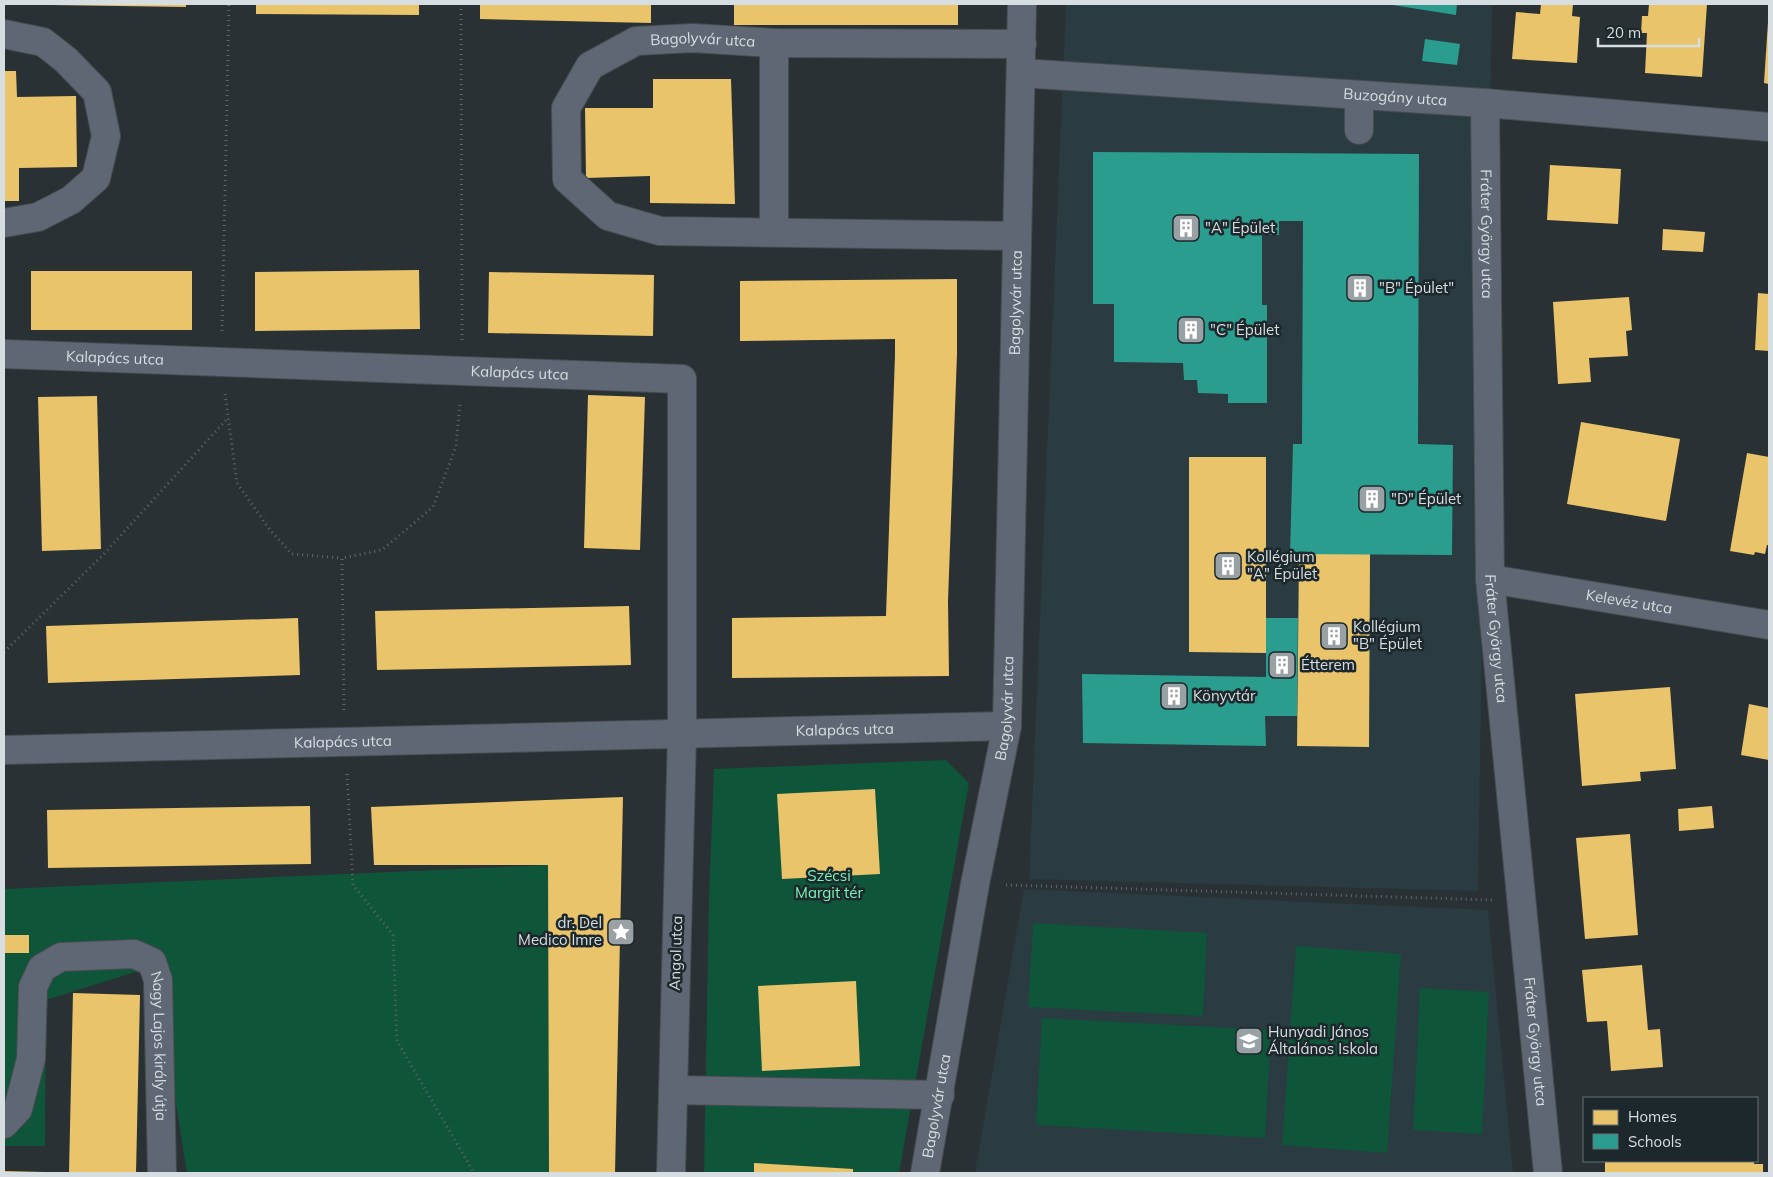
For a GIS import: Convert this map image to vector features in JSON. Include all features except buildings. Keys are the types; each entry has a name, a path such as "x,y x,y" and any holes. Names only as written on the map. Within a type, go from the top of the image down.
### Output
{"street":[{"name":"Bagolyvár utca","path":"925,1173 975,884 1007,726 1022,4"},
{"path":"4,34 43,42 66,60 97,92 106,136 96,178 71,200 38,217 4,223"},
{"name":"Bagolyvár utca","path":"1018,236 774,231 660,232 608,216 567,179 566,108 590,66 636,41 693,38 774,43 1022,44"},
{"name":"Bagolyvár utca","path":"774,43 774,231"},
{"name":"Buzogány utca","path":"1021,73 1485,103 1769,127"},
{"path":"1359,95 1359,130"},
{"name":"Fráter György utca","path":"1485,103 1490,578 1548,1173"},
{"name":"Kalapács utca","path":"4,354 682,379 682,733"},
{"name":"Kelevéz utca","path":"1490,578 1769,625"},
{"name":"Kalapács utca","path":"4,750 1007,726"},
{"name":"Angol utca","path":"671,1173 682,733"},
{"name":"Nagy Lajos király útja","path":"4,1124 18,1109 29,1068 33,986 42,968 60,957 134,954 152,962 158,980 162,1173"},
{"path":"673,1090 940,1095"}],"path":[{"path":"228,4 222,362 227,419 237,483 270,530 292,554 342,558"},
{"path":"4,652 102,556 227,419"},
{"path":"345,742 353,885 393,935 397,1041 474,1173"},
{"path":"975,884 1520,901"}],"shaded area":[{"path":"1066,4 1492,4 1478,891 1029,879"},
{"name":"Hunyadi János Általános Iskola","path":"1024,889 1488,910 1513,1173 975,1173"}],"green space":[{"name":"Szécsi Margit tér","path":"946,760 969,783 899,1173 704,1173 709,899 714,769"},
{"path":"548,865 549,1173 187,1173 154,966 46,1000 45,1146 4,1146 4,889"},
{"path":"1033,923 1207,933 1203,1016 1028,1007"},
{"path":"1296,946 1401,954 1387,1153 1282,1145"},
{"path":"1420,988 1489,992 1482,1134 1413,1130"},
{"path":"1042,1018 1271,1030 1265,1138 1036,1125"}],"place":[{"name":"\"A\" Épület","path":"1186,228"},
{"name":"\"B\" Épület\"","path":"1360,288"},
{"name":"\"C\" Épület","path":"1191,330"},
{"name":"\"D\" Épület","path":"1372,499"},
{"name":"Kollégium \"A\" Épület","path":"1228,566"},
{"name":"Kollégium \"B\" Épület","path":"1334,636"},
{"name":"Étterem","path":"1282,665"},
{"name":"Könyvtár","path":"1174,696"},
{"name":"dr. Del Medico Imre","path":"621,932"},
{"name":"Hunyadi János Általános Iskola","path":"1249,1041"}]}
